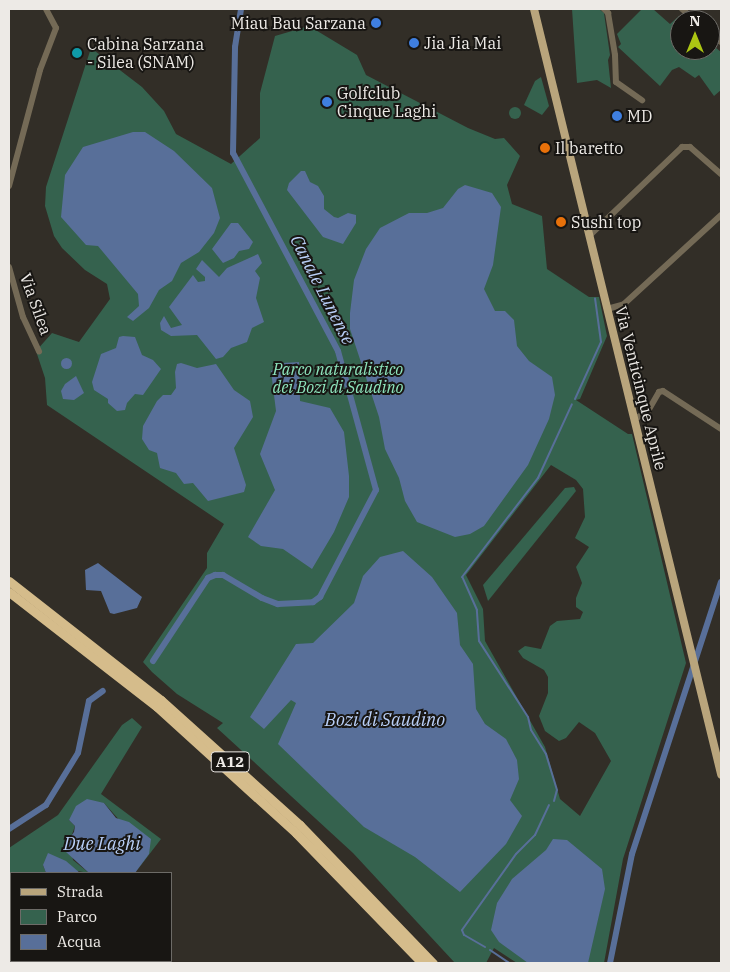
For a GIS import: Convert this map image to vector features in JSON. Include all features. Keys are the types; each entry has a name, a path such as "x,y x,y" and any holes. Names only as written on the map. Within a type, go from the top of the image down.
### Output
{"highway":[{"name":"A12","path":"9,581 169,706 300,825 433,963"},
{"name":"A12","path":"9,592 164,714 296,833 422,963"}],"main road":[{"name":"Via Venticinque Aprile","path":"534,9 721,774"}],"street":[{"path":"9,186 40,70 56,28 46,9"},
{"path":"604,9 608,13 615,55 616,82 642,100"},
{"path":"589,236 682,147 690,147 721,174"},
{"path":"607,309 624,304 721,215"},
{"name":"Via Silea","path":"9,267 23,317 39,351"},
{"path":"635,419 648,411 659,392 663,391 721,429"}],"green space":[{"path":"572,9 599,9 604,13 610,55 608,60 611,88 597,80 577,83"},
{"path":"642,9 653,9 670,24 670,60 720,60 721,52 721,90 714,96 699,75 695,78 679,67 672,70 660,86 618,47 621,44 617,34"},
{"name":"Parco naturalistico dei Bozi di Saudino","path":"309,26 357,55 366,75 468,128 495,139 504,138 520,156 507,185 512,204 542,216 547,269 589,297 599,297 607,336 580,399 576,400 628,434 632,434 686,663 623,859 604,963 517,963 494,948 486,963 455,963 353,853 217,728 223,723 177,694 152,672 143,662 207,568 207,553 224,524 47,405 45,378 36,351 52,333 79,342 110,299 107,284 85,270 62,248 54,236 45,206 46,187 91,48 142,87 164,111 176,134 231,164 260,138 260,93 275,36","holes":["551,465 576,480 583,489 585,517 575,538 589,547 576,567 582,583 576,598 576,607 583,612 580,619 557,621 550,626 541,649 525,646 518,651 523,658 544,670 548,677 548,693 539,716 545,731 559,741 566,738 579,722 595,733 611,761 580,816 560,799 545,747 485,641 483,609 466,575"]},
{"path":"541,77 549,106 542,115 524,105 535,81"},
{"path":"515,107 521,113 515,119 509,113"},
{"path":"574,487 576,491 488,601 483,585 565,488"},
{"path":"132,718 142,727 101,794 161,839 136,872 149,853 104,803 69,820 75,826 70,840 73,860 88,872 43,865 46,872 10,872 9,919 9,848 58,815 122,725"}],"water":[{"path":"133,132 145,132 174,151 212,188 220,218 214,233 199,252 181,263 172,281 159,290 149,308 133,321 127,317 139,306 138,294 98,246 86,245 61,217 65,175 83,147"},
{"path":"301,171 305,171 310,182 318,186 324,196 324,209 334,217 338,218 348,213 356,215 356,223 343,244 323,237 287,190 289,183"},
{"path":"465,185 492,193 501,207 493,265 484,289 495,311 505,311 514,320 517,346 529,361 552,377 555,395 549,419 528,465 484,526 470,534 455,537 417,522 405,501 399,478 385,449 379,417 350,329 350,313 354,280 366,249 380,228 409,213 427,213 443,208 458,189"},
{"path":"231,223 238,223 253,242 249,249 239,251 234,258 223,263 212,249"},
{"path":"258,254 262,263 255,271 260,278 256,298 264,322 252,328 247,342 231,348 223,357 216,359 197,335 171,336 161,330 160,323 164,316 171,328 182,325 169,307 193,275 198,282 205,281 205,277 196,269 202,260 219,277 227,268"},
{"path":"119,337 135,337 142,355 153,360 161,369 143,395 135,394 127,403 125,410 117,411 108,403 108,399 94,390 92,382 101,354 116,348"},
{"path":"66,357 72,363 66,369 60,363"},
{"path":"299,362 300,401 330,408 344,432 349,476 349,497 334,532 312,569 283,549 261,546 248,537 275,490 260,454 276,411 271,371 283,363"},
{"path":"181,363 197,368 216,364 234,390 250,401 253,417 234,448 246,485 244,492 208,501 193,483 184,484 176,473 160,468 157,453 149,450 142,439 143,426 157,401 163,395 171,395 176,388 175,372 177,364"},
{"path":"76,376 84,393 74,400 63,399 61,391 65,384"},
{"name":"Bozi di Saudino","path":"403,551 432,577 457,613 460,645 473,664 476,709 485,724 506,739 517,760 519,779 510,800 522,816 506,844 460,892 415,857 364,827 278,744 296,703 291,700 264,729 250,717 296,644 313,643 354,603 363,576 380,557"},
{"path":"98,563 142,597 137,608 114,614 110,613 101,591 86,590 85,570"},
{"name":"Due Laghi","path":"87,799 104,803 116,818 129,822 151,839 149,854 136,872 88,872 66,852 64,846 74,832 75,826 69,820 76,806"},
{"path":"553,839 567,840 602,869 605,889 588,963 528,963 499,942 491,930 497,903 512,879 546,850"},
{"path":"48,853 66,861 79,872 46,872 43,865"}],"waterway":[{"name":"Canale Lunense","path":"153,661 208,578 215,575 223,575 262,598 278,604 313,602 320,597 376,490 338,351 233,153 235,47 241,9"},
{"path":"575,399 601,342 595,298"},
{"path":"554,801 557,790 546,754 531,730 528,717 479,641 477,610 462,577 538,478 572,404"},
{"path":"610,963 632,854 721,582"},
{"name":"Canale Lunense","path":"9,829 46,805 78,753 89,701 103,691"},
{"path":"485,947 464,935 462,930 516,854 535,835 549,805"},
{"path":"490,950 509,963"}],"place":[{"name":"Miau Bau Sarzana","path":"376,23"},
{"name":"Jia Jia Mai","path":"414,43"},
{"name":"Cabina Sarzana - Silea (SNAM)","path":"77,53"},
{"name":"Golfclub Cinque Laghi","path":"327,102"},
{"name":"MD","path":"617,116"},
{"name":"Il baretto","path":"545,148"},
{"name":"Sushi top","path":"561,222"}]}
